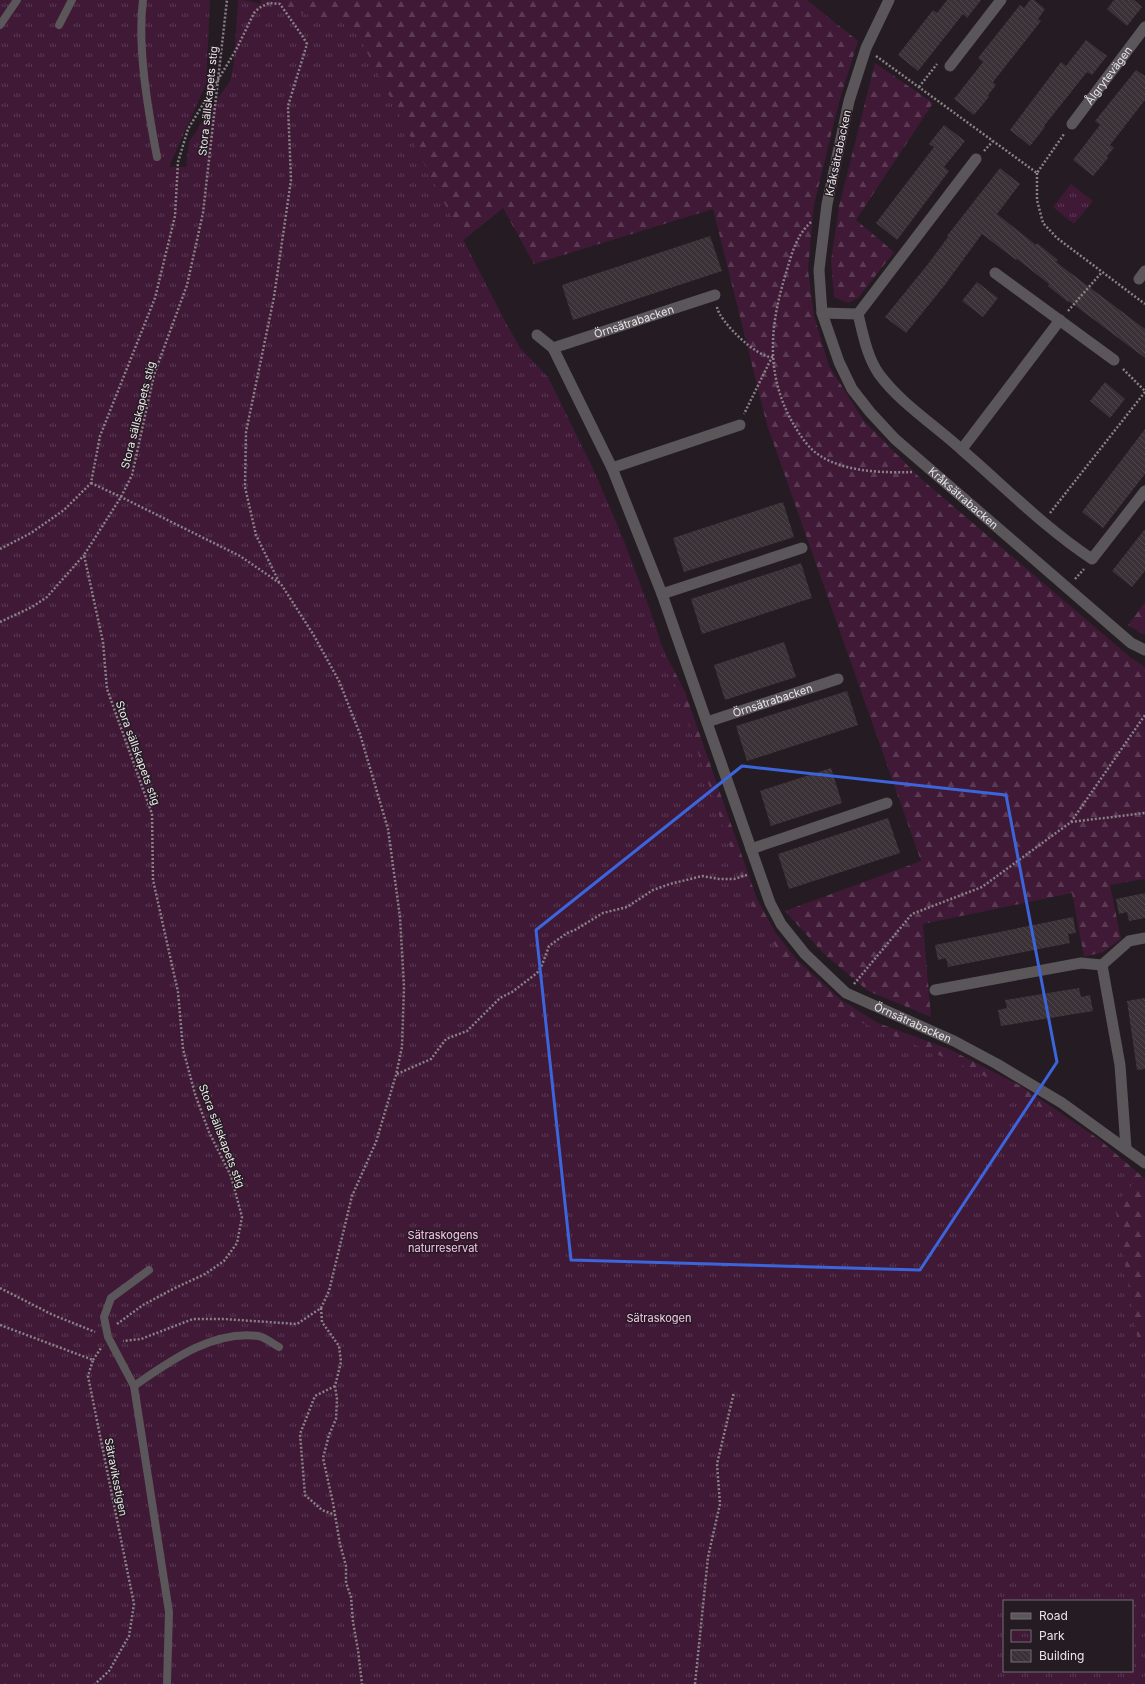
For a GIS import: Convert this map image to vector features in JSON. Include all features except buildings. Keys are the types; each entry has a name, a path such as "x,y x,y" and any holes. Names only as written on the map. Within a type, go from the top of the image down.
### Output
{"street":[{"name":"Kråksätrabacken","path":"889,0 866,48 849,101 827,204 819,270 822,313 839,362 852,389 870,412 922,464 1131,643 1145,650"},
{"path":"950,66 1001,0"},
{"name":"Ålgrytevägen","path":"1072,124 1145,27"},
{"path":"858,314 976,159"},
{"path":"995,272 1114,360"},
{"name":"Örnsätrabacken","path":"553,348 715,294"},
{"path":"822,313 858,314"},
{"path":"858,314 870,356 879,374 901,397 962,449 1067,543 1092,559 1145,491"},
{"path":"962,449 1060,320"},
{"name":"Örnsätrabacken","path":"537,335 553,348 612,468 662,594 758,871 770,903 781,924 805,954 846,993 954,1041 997,1064 1062,1103 1126,1148 1145,1164"},
{"path":"612,468 740,425"},
{"path":"662,594 802,548"},
{"name":"Örnsätrabacken","path":"707,722 838,679"},
{"path":"751,849 887,803"},
{"path":"935,990 1081,963 1102,965 1129,941 1145,938"},
{"path":"1102,965 1120,1065 1126,1148"}],"lane":[{"path":"0,25 17,0"},
{"path":"59,24 72,0"},
{"path":"143,0 143,54 149,113 157,157"},
{"path":"149,1270 111,1298 104,1317 108,1337 134,1386 169,1612 167,1684"},
{"path":"134,1386 183,1353 225,1337 259,1336 280,1347"}],"path":[{"name":"Stora sällskapets stig","path":"108,1337 115,1326 143,1305 173,1288 205,1274 224,1262 237,1242 242,1217 231,1176 210,1132 195,1094 184,1049 178,992 153,880 152,814 106,689 103,642 84,555 121,497 132,475 154,375 187,285 203,213 220,75 227,0"},
{"path":"0,1288 51,1314 108,1337 124,1341 141,1339 193,1319 224,1319 297,1324 320,1308 329,1291 352,1196 376,1142 396,1075 402,1047 404,987 400,917 388,828 360,734 339,681 313,634 281,584 256,535 245,487 246,432 274,297 291,180 288,106 306,44 303,37 280,4 279,0"},
{"path":"0,549 31,533 58,514 90,483 100,436 155,298 175,216 178,162 188,128 236,50 254,13 259,8 269,4 280,4"},
{"path":"866,48 1037,173"},
{"path":"919,87 937,64 950,66"},
{"path":"1072,124 1037,173 1037,200 1043,223 1057,238 1145,304"},
{"path":"825,221 813,221 802,231 792,252 778,302 774,326 772,357 774,370 786,409 800,435 818,455 846,466 876,471 914,472 922,464"},
{"path":"1060,320 1102,272"},
{"path":"715,294 718,313 728,325 754,350 768,357 772,357"},
{"path":"740,425 772,357"},
{"path":"1043,522 1145,392 1114,360"},
{"path":"90,483 240,556 281,584"},
{"path":"0,622 32,607 47,597 84,555"},
{"path":"1067,588 1092,559"},
{"path":"846,993 912,914 982,887 1071,822 1145,715"},
{"path":"1071,822 1145,813"},
{"path":"396,1075 431,1059 446,1039 467,1031 500,998 512,992 537,973 542,965 548,946 567,933 603,913 627,907 653,890 670,884 702,876 719,879 734,879 758,871"},
{"path":"320,1308 322,1322 339,1346 341,1362 335,1386 337,1399 336,1419 329,1436 323,1458 340,1544 346,1566 346,1582 351,1597 362,1684"},
{"name":"Sätraviksstigen","path":"0,1325 92,1360 88,1376 134,1604 129,1636 109,1671 95,1684"},
{"path":"335,1386 315,1396 300,1434 305,1496 322,1510 335,1515"},
{"path":"695,1684 708,1557 720,1504 717,1464 734,1392"}],"highlighted area":[{"path":"742,766 1006,795 1057,1062 920,1270 571,1260 536,930"}],"green space":[{"name":"Sätraskogens naturreservat","path":"0,0 210,0 206,84 169,167 186,167 189,142 231,79 234,61 238,0 244,0 353,25 507,325 521,349 548,377 596,475 622,536 650,610 742,883 751,905 774,945 803,980 839,1009 864,1024 963,1066 1018,1094 1071,1128 1136,1180 1115,1205 1139,1348 1145,1352 1145,1684 0,1684"},
{"name":"Sätraskogens naturreservat","path":"261,0 807,0 858,41 839,102 814,205 808,270 814,316 829,366 864,421 920,478 1130,657 1145,667 1145,879 1110,885 1121,939 1103,952 1084,957 1072,893 923,924 931,1017 868,991 824,954 785,911 921,861 767,425 713,209 534,264 503,208 444,256 527,383 685,692 757,899 775,932 796,959 840,999 878,1023 949,1049 1021,1086 1100,1140 1145,1179 1145,1684 338,1684 0,57 179,348 260,11"},
{"path":"875,63 933,103 856,220 894,252 858,298 848,303 834,297 831,261 839,206"},
{"path":"1071,184 1093,201 1074,224 1053,207"},
{"path":"1145,602 1145,634 1142,634 1128,625"}],"park label":[{"name":"Sätraskogen","path":"659,1318"}]}
